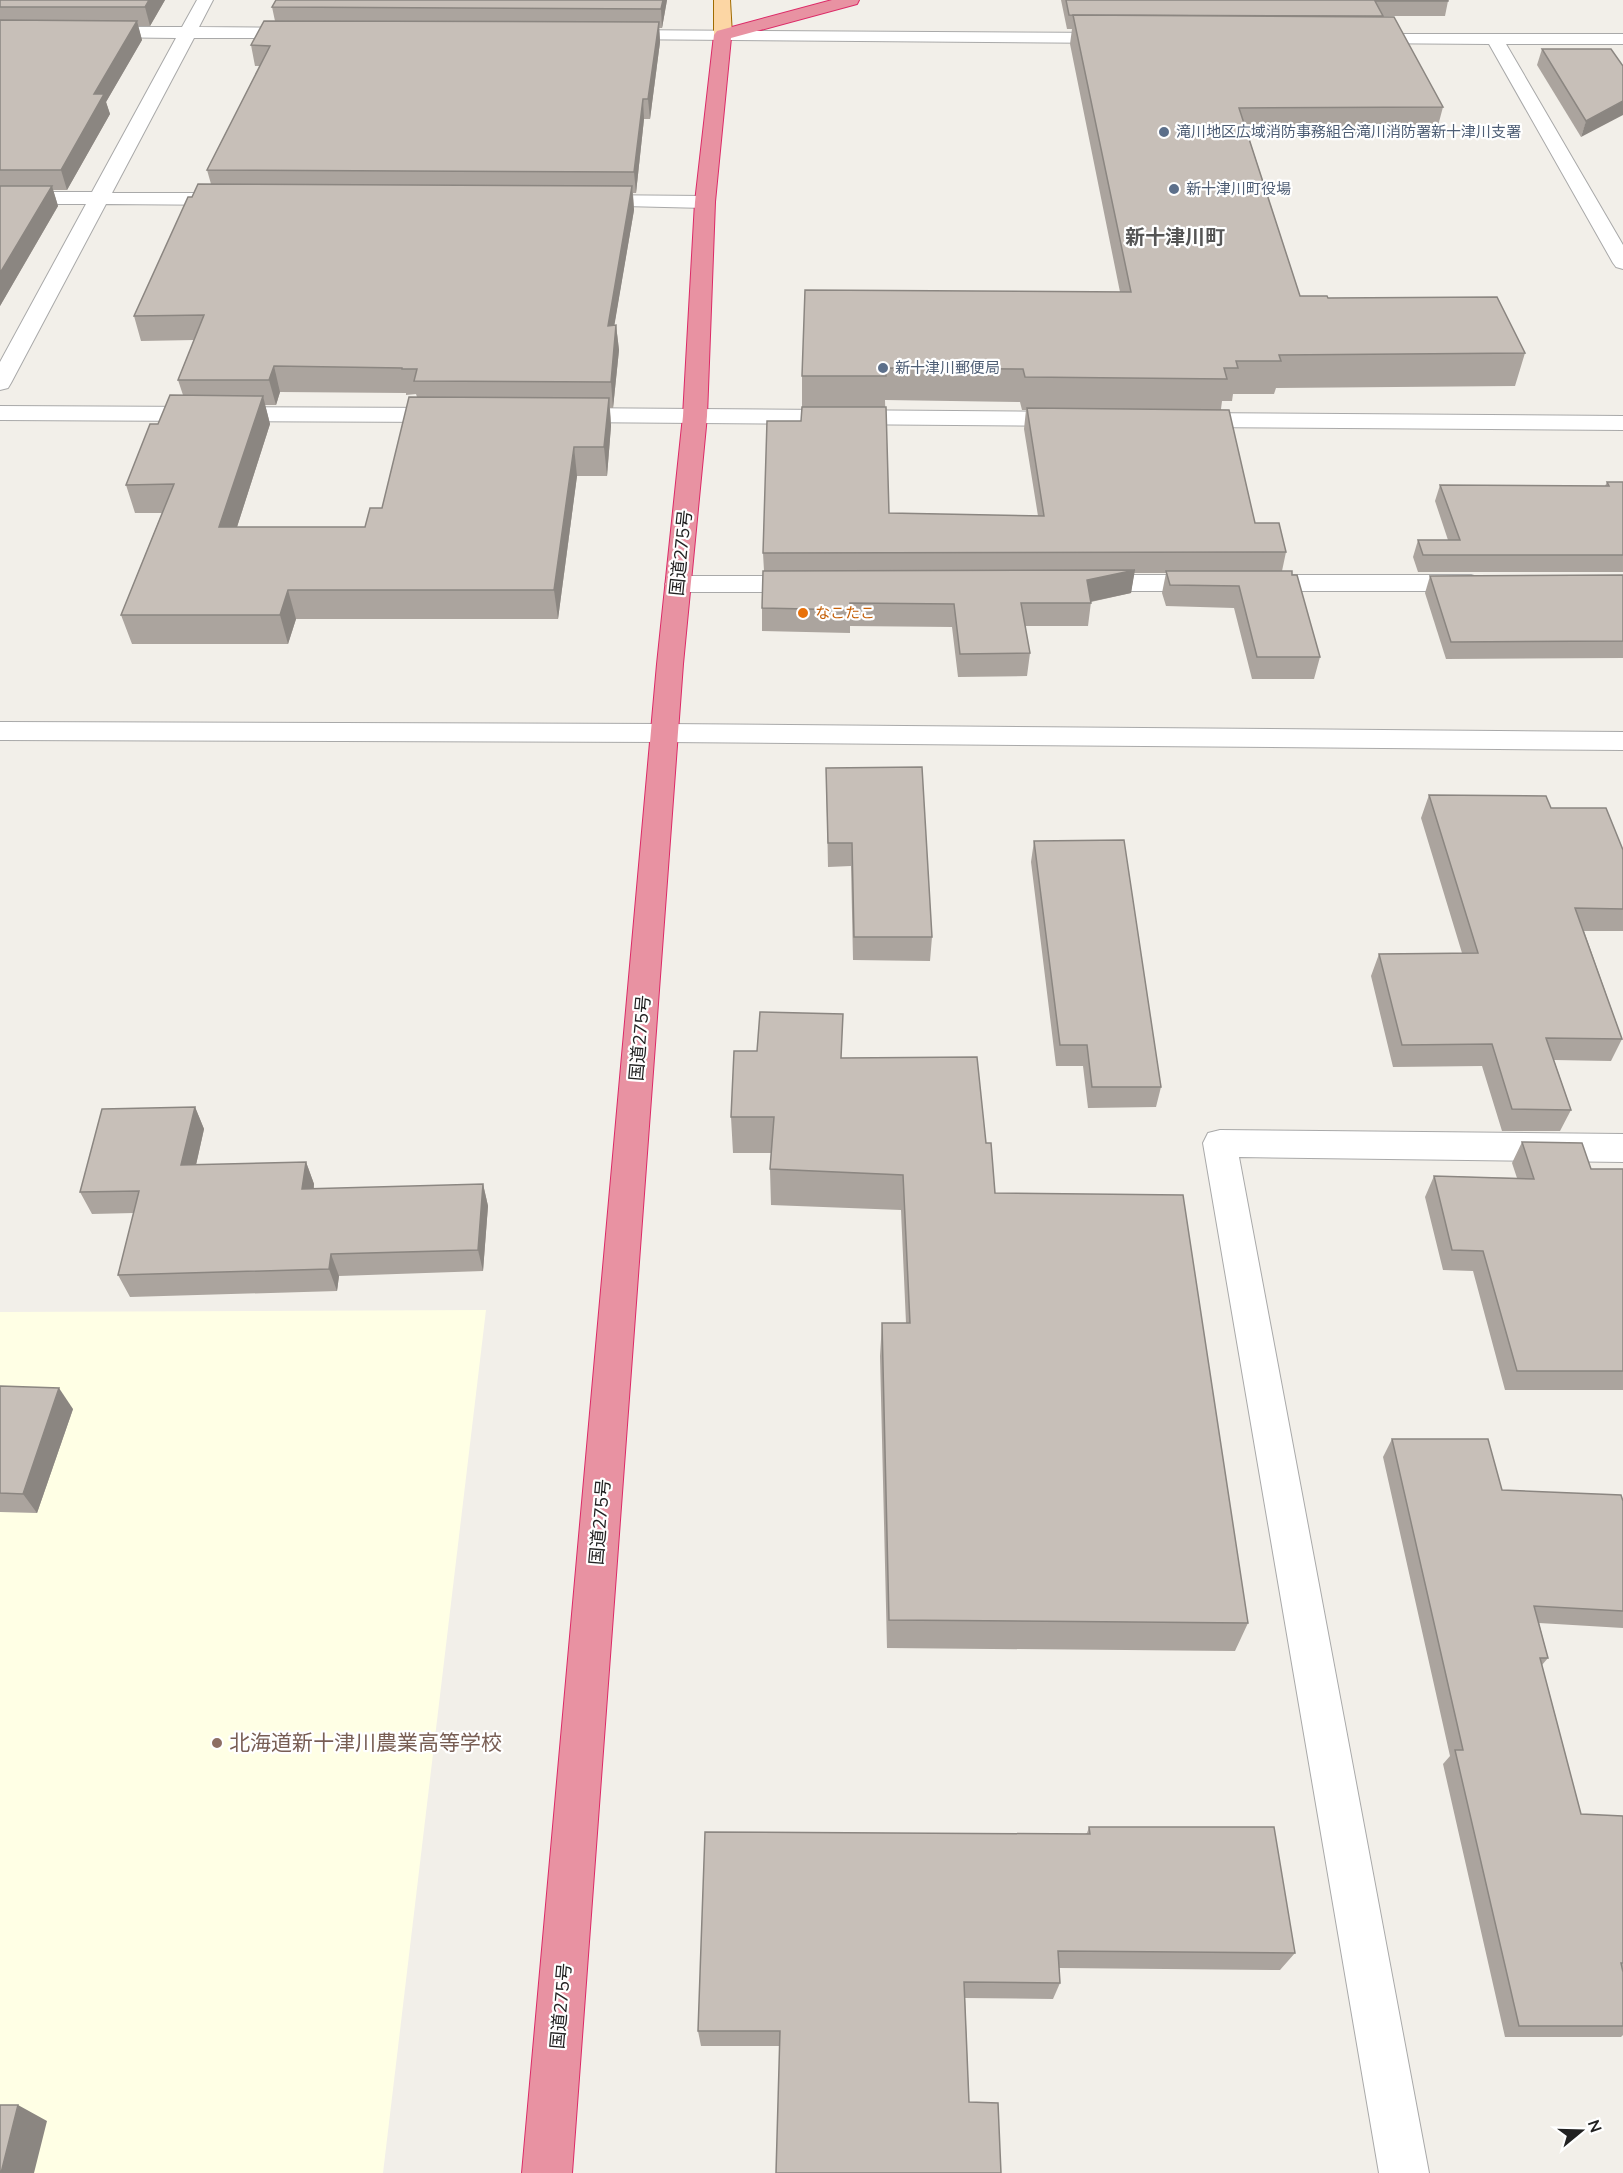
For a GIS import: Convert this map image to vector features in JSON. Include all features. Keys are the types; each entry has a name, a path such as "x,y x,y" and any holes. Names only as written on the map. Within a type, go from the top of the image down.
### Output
{"highway":[{"path":"723,35 851,0"},
{"name":"国道275号","path":"547,2173 665,733 695,416 705,202 723,35"}],"main road":[{"path":"722,0 723,35"}],"street":[{"path":"0,383 205,0"},
{"path":"82,32 317,33"},
{"path":"600,35 1136,38"},
{"path":"1339,39 1623,39"},
{"path":"1495,40 1623,263"},
{"path":"0,198 255,199"},
{"path":"575,201 705,202"},
{"path":"0,412 468,415"},
{"path":"539,415 1088,419"},
{"path":"1171,420 1623,423"},
{"path":"1061,583 1491,583"},
{"path":"678,584 834,584"},
{"path":"0,731 665,733 1623,741"},
{"path":"1404,2173 1220,1143 1623,1148"}],"shaded area":[{"name":"北海道新十津川農業高等学校","path":"486,1310 383,2173 0,2173 0,1312"}],"building":[{"path":"0,0 149,0 145,7 0,7"},
{"path":"276,0 663,0 661,9 272,7"},
{"path":"1066,0 1448,1 1375,1 1383,16 1069,15"},
{"path":"1073,15 1394,17 1443,107 1239,108 1300,296 1327,296 1328,298 1497,297 1525,353 1279,355 1281,361 1236,361 1238,368 1224,368 1227,379 1025,377 1023,369 885,368 886,376 802,376 805,290 1131,292"},
{"path":"0,20 137,21 94,94 104,94 61,170 0,170"},
{"path":"264,21 659,22 648,99 643,99 634,172 207,170 270,46 251,45"},
{"path":"1542,49 1611,49 1623,66 1623,101 1586,121"},
{"path":"198,184 632,186 608,326 616,325 611,382 414,381 417,369 274,366 269,380 178,380 204,315 134,316 188,197 192,197"},
{"path":"0,186 52,186 0,273"},
{"path":"170,395 263,396 219,527 365,527 370,508 382,508 409,397 609,398 604,447 574,447 554,590 288,590 280,615 121,615 174,484 126,485 150,424 158,424"},
{"path":"802,407 886,407 889,513 1044,516 1027,408 1229,410 1255,523 1279,523 1286,552 763,553 767,421 801,421"},
{"path":"1607,482 1623,482 1623,555 1423,555 1418,540 1460,540 1440,485 1609,486"},
{"path":"1135,570 1087,580 1091,603 1021,603 1030,653 960,654 954,604 850,603 850,610 762,608 763,571"},
{"path":"1166,571 1292,571 1292,575 1297,575 1320,657 1257,657 1239,586 1170,585"},
{"path":"1623,575 1623,641 1451,642 1430,576"},
{"path":"922,767 932,937 854,937 852,843 828,843 826,768"},
{"path":"1429,795 1546,796 1551,808 1606,808 1623,850 1623,909 1575,908 1622,1039 1546,1038 1571,1110 1512,1109 1492,1044 1402,1045 1379,954 1478,953"},
{"path":"1124,840 1161,1087 1092,1087 1087,1045 1060,1045 1034,841"},
{"path":"760,1012 843,1014 841,1058 977,1057 986,1143 991,1143 995,1193 1183,1195 1248,1623 889,1620 882,1323 910,1323 903,1175 770,1169 774,1117 731,1117 734,1051 757,1051"},
{"path":"195,1107 181,1165 306,1162 302,1189 483,1184 478,1250 331,1254 329,1269 118,1275 139,1191 80,1192 102,1109"},
{"path":"1522,1142 1582,1143 1591,1169 1623,1169 1623,1371 1517,1371 1483,1251 1452,1250 1434,1176 1534,1179"},
{"path":"0,1386 59,1388 23,1494 0,1493"},
{"path":"1392,1439 1488,1439 1502,1490 1621,1495 1623,1501 1623,1611 1534,1606 1548,1658 1540,1658 1581,1814 1623,1816 1623,1963 1621,1963 1623,2026 1519,2026 1455,1750 1463,1750"},
{"path":"1089,1827 1274,1827 1295,1953 1058,1951 1060,1983 964,1982 969,2102 998,2103 1001,2173 776,2173 780,2031 698,2031 705,1832 1090,1834"},
{"path":"0,2105 18,2105 1,2173 0,2173"}],"place":[{"name":"滝川地区広域消防事務組合滝川消防署新十津川支署","path":"1164,132"},
{"name":"新十津川町役場","path":"1174,189"},
{"name":"新十津川郵便局","path":"883,368"},
{"name":"なこたこ","path":"803,613"},
{"name":"北海道新十津川農業高等学校","path":"217,1743"}],"district":[{"name":"新十津川町","path":"1175,237"}]}
